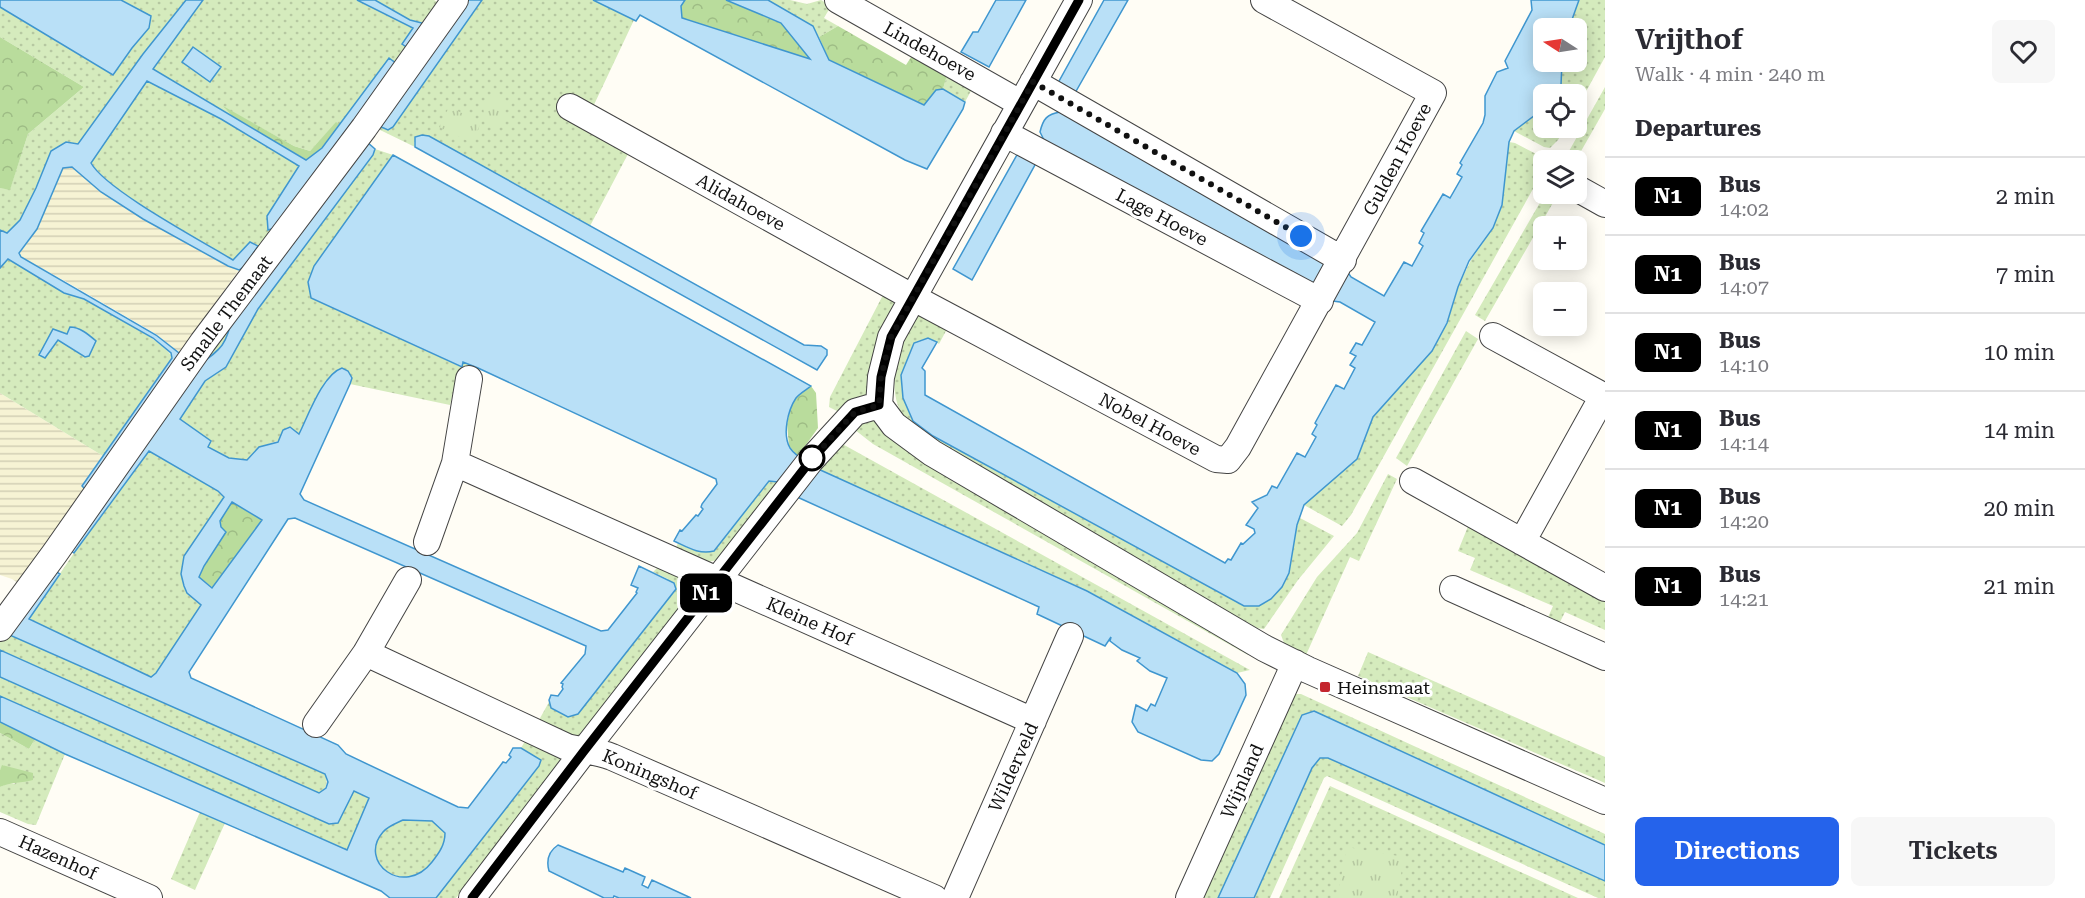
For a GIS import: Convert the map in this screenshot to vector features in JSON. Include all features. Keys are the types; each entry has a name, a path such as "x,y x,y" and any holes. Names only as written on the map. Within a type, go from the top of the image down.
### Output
{"street":[{"name":"Smalle Themaat","path":"0,628 203,342 364,128 455,0"},
{"name":"Lindehoeve","path":"838,0 1026,93"},
{"path":"1079,0 891,337 881,377 879,405 894,425 932,453 1264,648 1605,801"},
{"name":"Gulden Hoeve","path":"1264,0 1433,93 1320,300"},
{"path":"1026,93 1342,261"},
{"name":"Alidahoeve","path":"570,107 912,297"},
{"name":"Lage Hoeve","path":"1004,133 1320,300"},
{"path":"1587,194 1605,204"},
{"name":"Nobel Hoeve","path":"912,297 1216,459 1228,460 1238,447 1320,300"},
{"path":"1493,336 1604,397 1522,542"},
{"path":"427,542 455,463 469,379"},
{"path":"472,898 811,460 855,412 879,405"},
{"name":"Kleine Hof","path":"455,463 1033,721"},
{"path":"1413,481 1605,588"},
{"path":"316,724 366,653 408,580"},
{"path":"1453,589 1605,657"},
{"name":"Wilderveld","path":"956,898 1070,636"},
{"name":"Koningshof","path":"366,653 567,747 584,751 596,750 934,898"},
{"name":"Wijnland","path":"1190,898 1295,663"},
{"name":"Hazenhof","path":"0,831 149,898"}],"shaded area":[{"path":"72,167 101,192 143,219 239,270 179,353 156,334 21,257 19,253 28,242 63,168"},
{"path":"0,393 103,456 82,486 85,489 18,583 0,575"}],"green space":[{"path":"121,0 186,0 143,54 78,144 36,188 20,220 7,234 0,230 0,188 10,189 28,134 84,87 0,37 0,7 113,75 149,28 151,17"},
{"path":"203,0 357,0 413,28 419,22 410,20 375,0 434,0 439,3 441,0 468,0 234,314 221,347 193,369 6,633 325,774 326,785 319,794 0,650 0,615 182,359 179,353 258,246 250,242 233,260 134,200 100,173 91,162 147,81 221,119 300,166 294,175 397,64 389,58 340,125 336,123 310,151 294,146 225,108 233,117 152,69"},
{"path":"482,0 593,0 634,20 583,128 628,154 590,226 516,184 414,142 415,147 376,128"},
{"path":"685,0 726,0 781,23 811,60 681,18 681,5"},
{"path":"768,0 790,0 807,4 821,0 831,6 824,18 838,26 819,37 813,26"},
{"path":"1579,0 1605,0 1605,57 1587,90 1587,84 1561,84 1562,72 1587,72 1587,18 1573,18"},
{"path":"838,26 906,65 913,54 947,75 943,89 936,90 925,105 829,60 819,37"},
{"path":"0,37 84,87 28,134 10,190 0,188"},
{"path":"947,75 972,89 965,102 943,89"},
{"path":"1605,87 1605,109 1582,150 1570,150 1576,138 1587,138 1587,119"},
{"path":"491,95 502,98 505,116 497,128 485,124 483,105"},
{"path":"223,106 294,146 310,151 336,122 340,125 322,148 307,160 233,117"},
{"path":"449,107 481,122 472,143 439,127"},
{"path":"1533,117 1533,138 1559,138 1550,148 1514,131"},
{"path":"1509,142 1515,143 1533,152 1533,189 1351,515 1342,526 1304,505 1357,459 1373,417 1432,351 1447,323 1458,287 1471,260 1493,228"},
{"path":"375,149 393,155 314,266 311,298 461,367 463,362 478,368 477,378 458,371 450,405 350,384 352,378 326,380 299,434 259,447 247,460 229,458 208,447 211,441 180,419 205,381 226,367 258,309 373,155"},
{"path":"1539,204 1552,204 1545,216 1533,216 1533,237 1485,321 1475,315"},
{"path":"7,259 63,292 93,304 133,326 159,343 172,357 103,456 0,393 0,268"},
{"path":"883,295 897,304 867,400 839,412 829,407 830,397"},
{"path":"915,313 947,329 939,344 927,339 914,343 905,366 902,390 913,421 1244,606 1259,606 1271,599 1300,518 1334,536 1298,580 1264,629 1257,628 934,447 914,431 901,412 894,384 903,340"},
{"path":"1466,331 1478,339 1407,466 1396,458"},
{"path":"811,386 816,393 818,428 798,456 789,446 787,424 791,406 798,395"},
{"path":"875,417 1253,648 1248,655 873,444 850,426"},
{"path":"837,441 1250,670 1237,673 1088,591 816,468"},
{"path":"149,451 218,491 224,498 208,523 189,595 202,604 156,673 151,677 29,619"},
{"path":"1388,474 1397,479 1359,561 1350,557 1306,655 1284,643 1281,635 1317,577 1357,533"},
{"path":"769,481 778,482 718,560 702,563 675,550 678,543 688,548 714,551"},
{"path":"232,502 262,520 213,588 199,577 221,527 220,521"},
{"path":"1469,524 1605,599 1605,630 1565,612 1554,634 1543,629 1553,606 1470,570 1475,558 1458,551"},
{"path":"663,562 694,580 695,593 581,735 575,738 539,720 549,702 551,708 668,579 653,572"},
{"path":"1368,652 1605,757 1605,783 1358,676"},
{"path":"0,677 329,824 338,823 354,790 370,798 347,851 0,696"},
{"path":"1291,694 1301,694 1605,834 1605,845 1314,711 1218,898 1198,898"},
{"path":"0,722 35,739 29,749 0,733"},
{"path":"0,733 29,749 35,739 65,754 36,825 0,812 0,787 8,783 15,784 3,765 0,770"},
{"path":"528,736 562,755 563,761 456,898 436,898 541,760 521,748"},
{"path":"1320,758 1328,758 1605,881 1605,898 1598,898 1327,776 1324,778 1270,898 1254,898 1312,768"},
{"path":"2,765 33,773 33,780 0,787"},
{"path":"1330,786 1578,898 1279,898"},
{"path":"200,812 225,823 195,890 171,879"},
{"path":"403,820 432,821 445,833 443,845 432,862 421,872 409,877 397,876 387,871 380,864 376,854 377,843 383,832"},
{"path":"1347,847 1404,857 1397,898 1337,898"}],"water":[{"path":"0,0 121,0 151,16 149,28 113,75 0,7"},
{"path":"186,0 203,0 153,69 306,160 322,148 389,58 397,64 278,227 268,230 267,216 299,166 221,119 147,81 91,163 100,174 134,201 233,260 250,242 258,246 245,266 239,270 143,219 101,192 72,167 63,168 37,229 19,253 21,257 156,335 179,353 182,359 87,491 82,486 172,358 171,353 153,338 84,299 64,293 8,259 0,268 0,230 7,233 20,220 51,151 66,142 78,144 143,54"},
{"path":"357,0 375,0 410,20 422,23 408,48 402,44 413,28"},
{"path":"468,0 482,0 393,127 388,130 379,126 381,118"},
{"path":"593,0 685,0 681,6 682,18 810,59 781,23 726,0 768,0 813,26 829,60 924,105 936,90 943,89 965,102 927,169 905,160 640,15 636,21"},
{"path":"996,0 1026,0 989,67 961,52 973,32 978,32"},
{"path":"1104,0 1128,0 1075,93 1058,83"},
{"path":"1531,0 1579,0 1573,18 1533,18 1533,72 1562,72 1561,84 1533,84 1533,117 1514,131 1509,142 1502,205 1493,228 1469,261 1447,323 1432,351 1373,417 1357,459 1304,505 1297,525 1289,573 1282,587 1271,599 1259,606 1244,606 933,436 913,421 903,398 901,375 914,343 928,338 937,342 922,368 925,371 925,395 1225,563 1228,559 1231,560 1241,543 1243,544 1255,533 1254,529 1246,525 1258,508 1252,502 1267,495 1272,486 1277,488 1297,453 1305,457 1316,437 1312,434 1317,425 1315,423 1336,385 1344,389 1355,368 1350,365 1356,356 1350,353 1356,343 1362,345 1375,322 1340,302 1325,300 1044,140 1040,132 1044,120 1060,112 1345,268 1351,277 1384,296 1404,262 1412,266 1423,246 1419,243 1424,233 1421,231 1443,194 1450,198 1462,177 1457,174 1462,165 1460,163 1483,123 1485,96 1497,72 1508,68 1505,61 1532,10"},
{"path":"193,47 221,67 210,82 182,62"},
{"path":"429,136 804,345 821,346 827,350 827,355 817,370 415,147 415,137"},
{"path":"367,142 375,149 373,155 258,309 226,367 205,381 180,419 211,441 208,447 229,458 247,460 259,447 278,442 283,430 290,427 299,434 322,387 335,372 342,368 348,371 352,378 300,494 304,500 601,631 608,630 637,593 638,588 631,585 639,566 674,583 676,589 578,714 568,717 551,708 549,700 551,695 558,696 563,689 561,683 585,654 586,646 295,518 288,519 189,672 191,678 338,745 346,754 458,807 468,808 503,762 506,763 511,757 509,755 513,748 521,748 541,760 539,766 436,898 390,898 381,891 65,754 0,722 0,696 347,850 369,798 354,791 338,823 329,824 0,677 0,650 319,793 326,788 328,782 325,774 5,633 52,569 60,574 29,619 151,677 156,673 201,605 187,593 184,586 181,574 184,556 224,497 218,491 149,451 74,553 67,548 193,369 221,347 228,334 233,314","holes":["232,502 262,520 212,588 199,577 226,532 221,527 220,521","403,820 432,821 445,833 443,845 432,862 421,872 409,877 387,872 380,864 376,854 376,843 383,832"]},
{"path":"1018,153 1036,163 972,280 953,269"},
{"path":"393,155 811,386 793,403 788,415 786,436 792,451 816,468 1087,591 1237,673 1245,684 1246,695 1219,754 1212,761 1201,760 1138,732 1132,722 1136,705 1147,711 1151,704 1155,706 1167,678 1150,671 1137,661 1140,658 1122,650 1110,641 1111,637 1105,646 1037,614 1039,607 795,496 778,482 769,481 714,551 703,552 688,548 674,541 680,530 682,531 703,509 702,504 717,484 716,479 478,368 463,362 462,367 311,298 308,282 314,266"},
{"path":"70,327 81,330 96,341 89,356 85,357 58,340 45,358 39,355 53,329 67,334"},
{"path":"1314,711 1605,845 1605,881 1328,758 1320,758 1312,768 1254,898 1218,898 1302,715"},
{"path":"558,845 623,872 625,868 645,877 642,885 648,888 652,880 691,898 619,898 614,896 604,898 549,871 549,856"}],"bus line":[{"name":"N1","path":"472,898 811,460 855,412 879,405 881,377 891,337 1079,0"}],"place":[{"name":"Heinsmaat","path":"1325,687"}],"route":[{"path":"812,458 811,460 855,412 879,405 881,377 891,337 1033,82 1301,236"}]}
